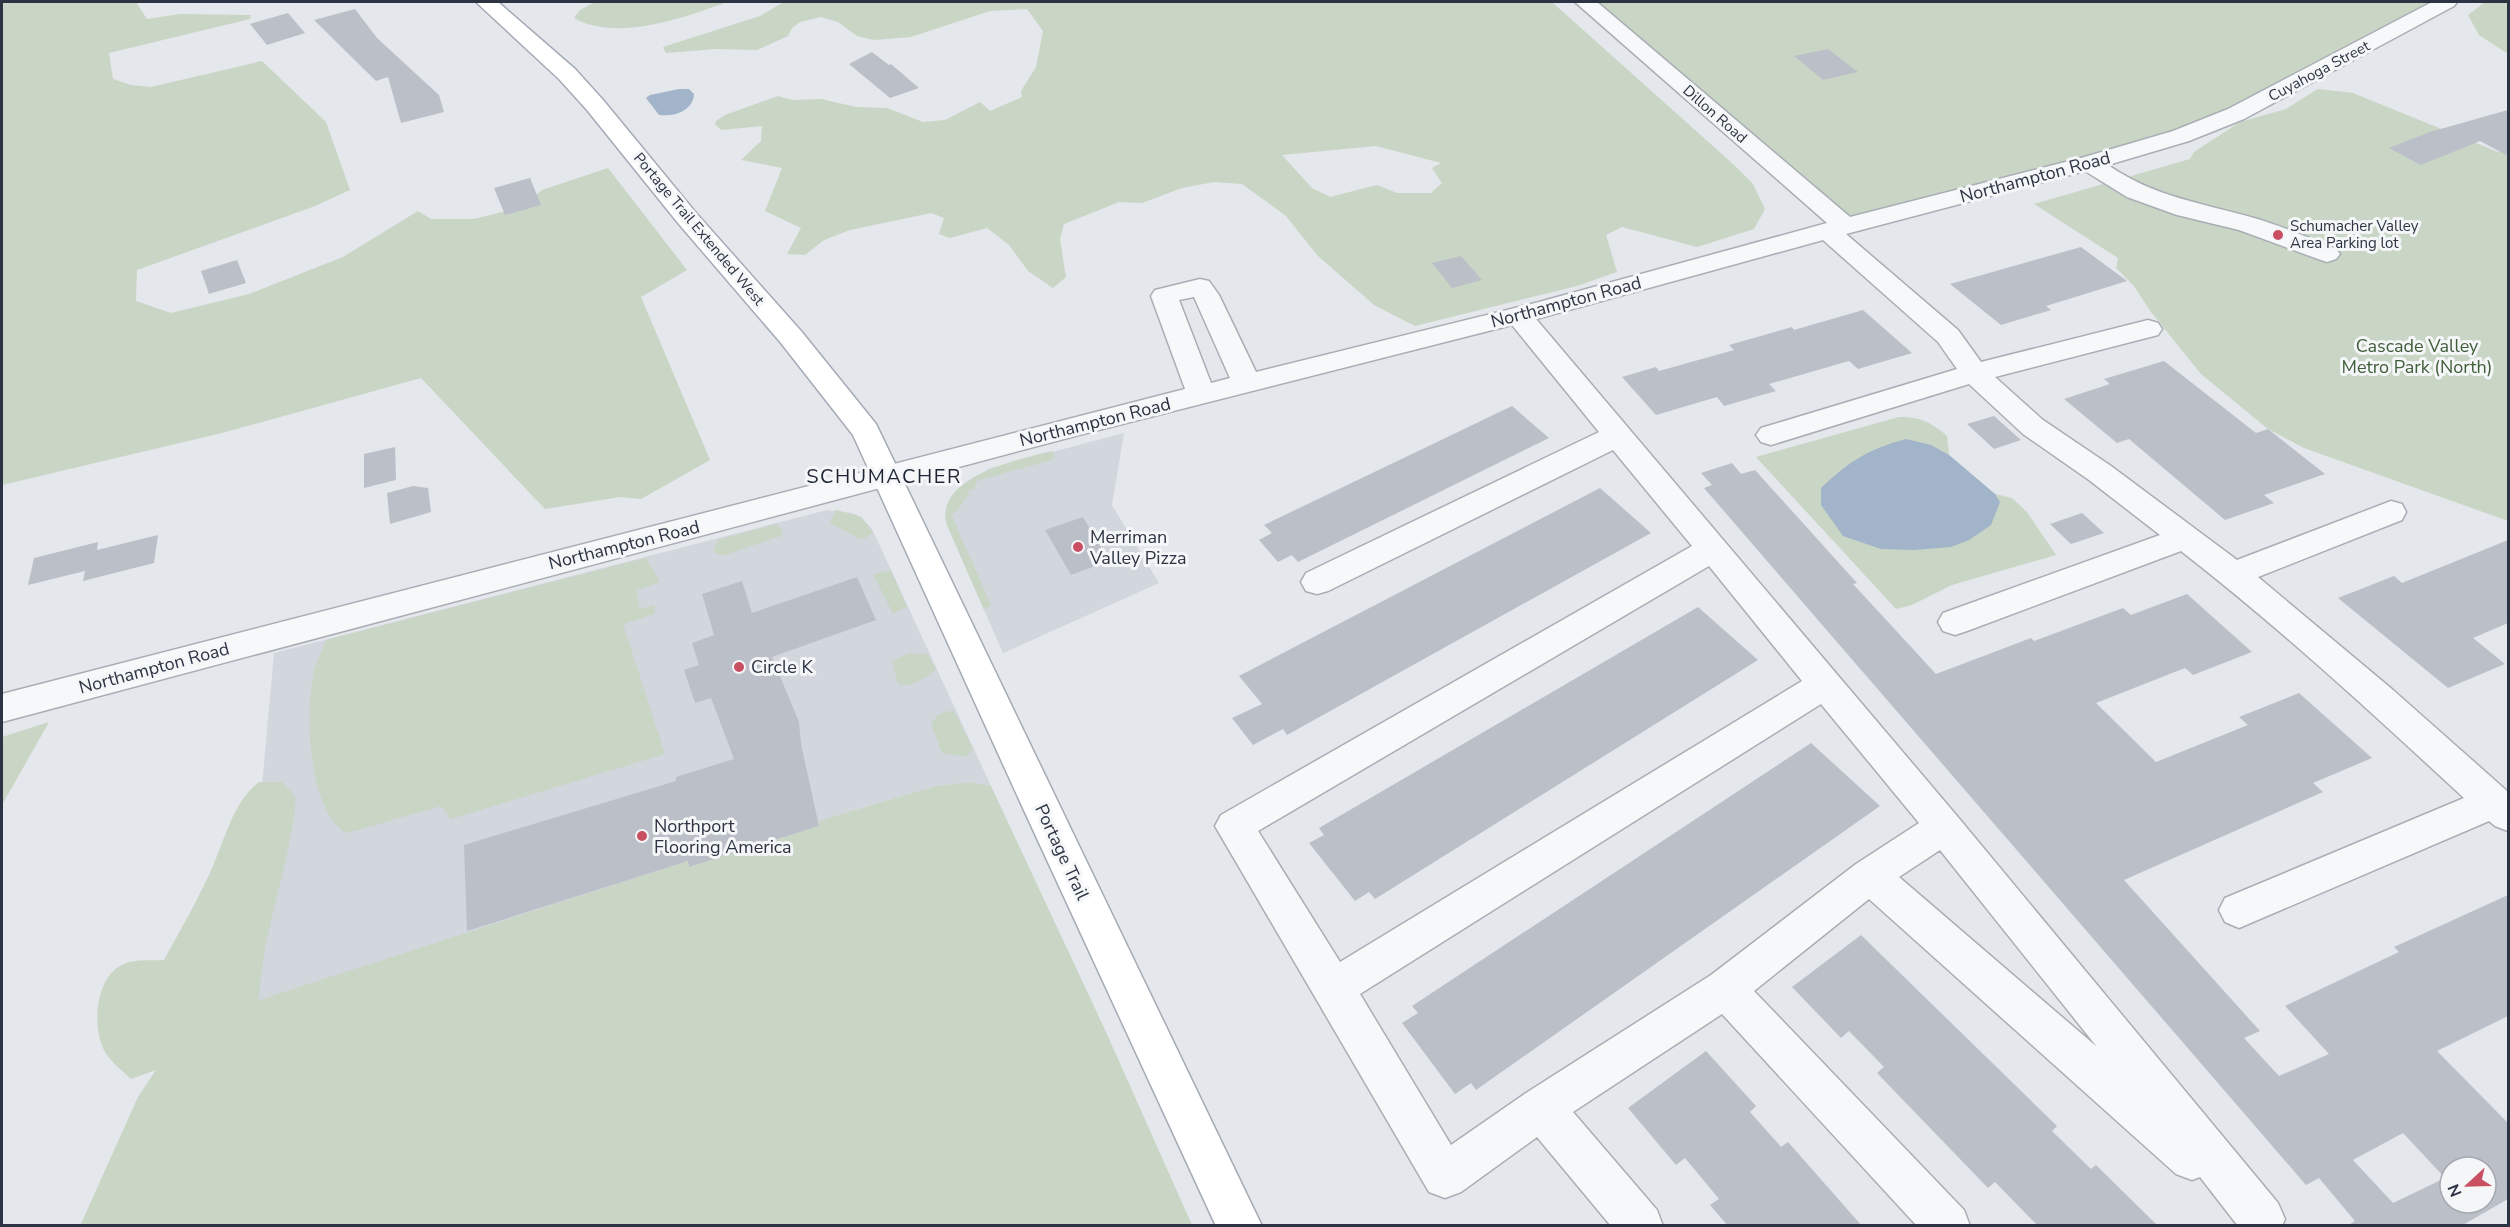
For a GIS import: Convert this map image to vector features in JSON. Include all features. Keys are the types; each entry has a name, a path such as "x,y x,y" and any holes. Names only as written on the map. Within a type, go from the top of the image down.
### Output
{"main road":[{"name":"Portage Trail Extended West","path":"486,2 567,74 791,338 866,431 886,477"},
{"name":"Portage Trail","path":"886,477 1240,1226"}],"street":[{"name":"Dillon Road","path":"1585,2 1836,229 1948,336 1974,373 2033,427 2100,473 2233,574 2381,700 2501,808"},
{"name":"Cuyahoga Street","path":"2187,134 2236,114 2447,2"},
{"name":"Northampton Road","path":"2,708 1246,383 1518,315 2089,163 2187,134"},
{"path":"2089,163 2112,179 2156,199 2186,210 2247,224 2327,254"},
{"path":"1201,395 1187,352 1164,296 1191,288 1200,287 1206,295 1246,383"},
{"path":"1518,315 1944,827 2262,1219 1870,876"},
{"path":"1771,435 1974,373 2148,328"},
{"path":"1317,582 1618,435"},
{"path":"2233,574 2391,512"},
{"path":"1955,622 2184,538"},
{"path":"1713,549 1234,826 1334,987 1445,1176 1541,1108 1725,989 1870,876 1944,827"},
{"path":"1334,987 1826,684"},
{"path":"2239,910 2501,808"},
{"path":"1725,989 1948,1226"},
{"path":"1541,1108 1641,1226"}],"shaded area":[{"path":"1124,433 1112,505 1159,583 1003,653 947,525 945,517 947,506 955,493 988,469"},
{"path":"827,510 852,513 861,517 872,529 991,786 969,782 936,786 818,821 819,826 689,867 688,862 242,1006 274,653"}],"green space":[{"path":"2,2 136,2 147,19 180,14 251,15 250,19 109,53 113,79 131,85 151,87 262,61 326,122 350,190 315,206 137,270 136,301 171,313 249,294 343,257 418,211 431,219 474,219 522,207 542,190 608,168 687,270 641,297 710,460 641,499 620,497 545,509 421,378 222,433 2,485"},
{"path":"595,2 727,2 691,15 630,28 591,25 574,18 580,10"},
{"path":"784,2 1552,2 1733,164 1753,184 1765,209 1754,229 1697,247 1622,227 1606,235 1617,272 1577,286 1415,326 1374,305 1317,255 1286,216 1242,184 1214,182 1182,188 1142,203 1119,202 1064,224 1060,239 1066,277 1053,288 1028,271 1009,245 987,228 950,238 939,234 944,218 931,213 850,230 824,240 805,255 787,254 801,228 765,211 782,168 741,160 761,141 762,126 721,130 715,124 716,121 725,115 778,96 793,100 821,99 856,107 887,108 923,122 945,120 980,102 990,111 1022,97 1021,91 1036,67 1043,31 1027,9 990,11 911,37 874,40 857,36 838,22 821,17 800,22 792,28 788,36 757,50 716,49 666,53 663,47 760,16","holes":["1376,146 1441,163 1432,168 1442,183 1431,193 1397,193 1377,185 1330,197 1312,188 1282,155"]},
{"path":"1585,2 2447,2 2236,114 1845,226"},
{"path":"2485,2 2508,2 2508,54 2479,35 2468,15"},
{"name":"Cascade Valley Metro Park (North)","path":"2318,89 2353,93 2498,152 2508,149 2508,521 2304,448 2268,429 2201,374 2151,312 2134,286 2116,268 2118,258 2034,204 2190,159 2194,152 2240,122 2286,109"},
{"path":"1899,417 1925,421 1947,436 1949,455 1995,494 2012,498 2027,512 2056,555 1952,585 1912,605 1896,609 1756,457"},
{"path":"1052,451 1055,457 1052,460 977,481 974,489 968,491 969,495 952,516 991,605 984,610 947,525 946,508 953,494 982,473 1020,459"},
{"path":"836,510 861,517 873,533 861,540 830,523"},
{"path":"776,524 783,531 781,536 722,556 715,553 718,540"},
{"path":"646,558 659,580 656,584 636,590 640,609 654,605 655,614 623,624 665,754 451,819 441,806 345,833 332,820 316,781 310,733 311,688 314,670 326,640"},
{"path":"891,570 907,607 893,614 873,574"},
{"path":"909,653 928,654 936,670 913,684 898,684 892,661"},
{"path":"954,711 973,749 966,757 942,753 931,724 939,714"},
{"path":"49,722 2,805 2,737"},
{"path":"259,782 282,782 296,798 288,849 265,949 259,1000 688,861 689,867 819,826 818,821 936,786 969,782 991,786 1106,1032 1192,1225 80,1226 138,1097 156,1070 131,1079 105,1052 98,1025 99,999 103,987 117,968 127,963 164,960 208,878 236,810 250,790"}],"water":[{"path":"689,89 694,94 690,105 676,114 659,115 646,98 650,95"},
{"path":"1906,439 1931,445 1949,455 1995,494 2000,502 1991,525 1969,540 1951,547 1914,550 1881,549 1843,536 1821,505 1821,488 1860,457 1880,447"}],"building":[{"path":"355,9 377,38 439,95 444,112 401,123 388,77 376,81 314,20"},
{"path":"288,13 305,33 267,45 250,24"},
{"path":"1828,49 1858,72 1823,80 1794,56"},
{"path":"872,52 889,65 891,64 919,88 890,98 849,64"},
{"path":"2508,110 2508,156 2480,141 2421,165 2389,148 2430,132"},
{"path":"530,178 541,205 505,215 494,188"},
{"path":"2081,247 2127,281 2046,306 2051,310 2001,325 1950,284"},
{"path":"1461,256 1482,280 1452,288 1432,263"},
{"path":"237,260 246,283 209,294 201,271"},
{"path":"1863,310 1912,353 1858,369 1849,361 1769,384 1776,391 1724,406 1717,397 1656,415 1622,377 1656,367 1659,371 1734,350 1729,345 1792,327 1794,330"},
{"path":"2164,361 2256,433 2268,429 2325,474 2264,495 2274,503 2225,520 2129,439 2117,443 2064,399 2110,384 2104,379"},
{"path":"1512,406 1549,438 1298,562 1292,555 1278,562 1259,540 1272,533 1264,525"},
{"path":"1994,416 2021,440 1994,449 1967,424"},
{"path":"395,447 396,480 364,488 364,454"},
{"path":"1732,463 1741,474 1755,470 1857,583 1853,584 1936,674 2031,638 2034,641 2123,608 2131,615 2187,594 2252,652 2193,675 2185,668 2096,703 2156,762 2248,725 2239,717 2299,693 2372,758 2313,783 2323,792 2124,880 2260,1031 2244,1038 2279,1076 2329,1054 2285,1006 2399,952 2394,947 2508,895 2508,1016 2437,1051 2508,1123 2508,1199 2498,1205 2498,1155 2438,1155 2438,1170 2403,1133 2353,1160 2393,1203 2438,1181 2438,1215 2480,1215 2461,1226 2347,1226 2355,1221 2319,1178 2306,1185 1704,488 1712,485 1701,473"},
{"path":"413,486 428,488 431,512 390,524 387,493"},
{"path":"1600,488 1651,533 1287,735 1283,729 1253,745 1232,718 1262,704 1239,676"},
{"path":"2082,513 2104,533 2071,544 2050,524"},
{"name":"Merriman Valley Pizza","path":"1083,517 1109,561 1071,575 1045,530"},
{"path":"158,535 154,563 83,581 85,571 28,585 34,558 98,542 97,550"},
{"path":"2508,540 2508,623 2473,638 2505,664 2448,688 2338,598 2394,576 2402,583"},
{"name":"Northport Flooring America","path":"857,577 876,620 772,657 799,722 801,744 819,826 689,867 688,861 467,931 464,845 676,781 676,777 734,759 711,698 695,703 684,670 699,665 692,643 714,635 702,594 742,581 752,613"},
{"path":"1698,607 1758,660 1375,899 1369,892 1355,901 1309,843 1324,835 1319,828"},
{"path":"1811,743 1880,806 1476,1090 1471,1083 1455,1094 1402,1023 1418,1013 1412,1006"},
{"path":"1861,935 2057,1126 2052,1131 2091,1169 2096,1165 2158,1226 2038,1226 1995,1182 1988,1188 1877,1073 1884,1067 1849,1031 1841,1038 1792,987"},
{"path":"1706,1051 1756,1106 1750,1112 1781,1147 1788,1142 1862,1226 1728,1226 1710,1205 1719,1199 1685,1158 1676,1165 1628,1108"}],"place":[{"name":"Schumacher Valley Area Parking lot","path":"2278,235"},
{"name":"Merriman Valley Pizza","path":"1078,547"},
{"name":"Circle K","path":"739,667"},
{"name":"Northport Flooring America","path":"642,836"}],"district":[{"name":"SCHUMACHER","path":"884,476"}]}
